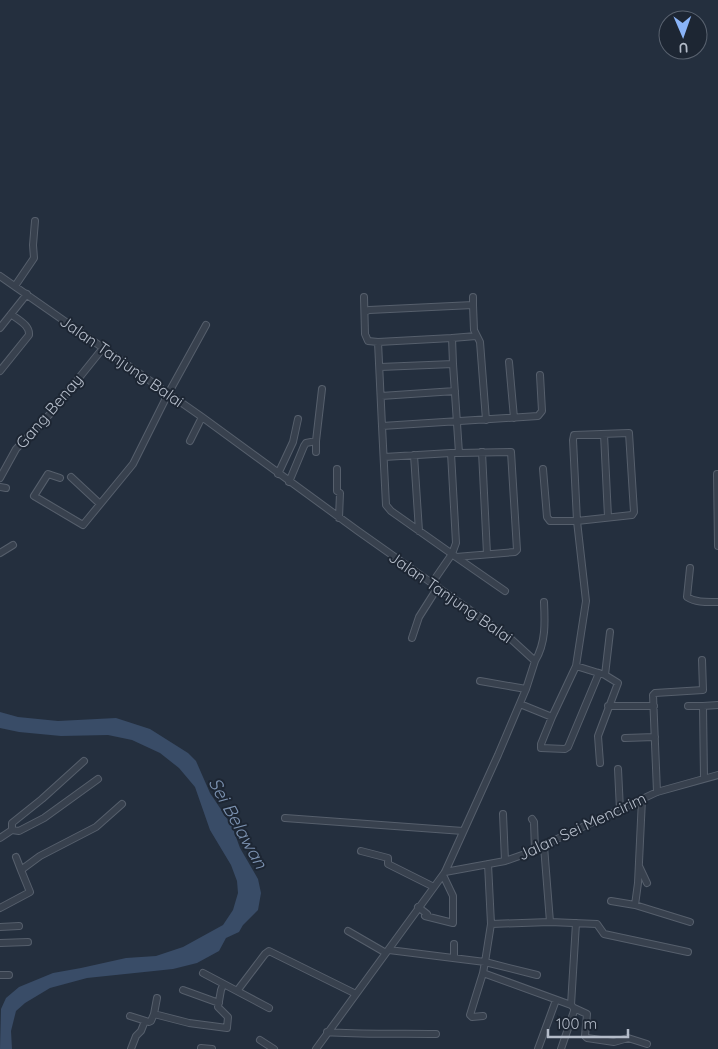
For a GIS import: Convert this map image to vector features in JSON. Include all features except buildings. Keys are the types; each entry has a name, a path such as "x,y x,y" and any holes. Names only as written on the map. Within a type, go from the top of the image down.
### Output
{"street":[{"path":"15,286 34,258 35,221"},
{"name":"Jalan Tanjung Balai","path":"0,276 202,417 288,482 511,639 535,661"},
{"path":"0,328 27,294"},
{"path":"364,297 364,317 368,341 476,336"},
{"path":"473,297 474,330 480,342 486,420"},
{"path":"365,312 369,310 473,305"},
{"path":"0,371 30,332 27,327 11,314"},
{"path":"60,478 48,474 34,496 84,524 133,464 168,394 206,326"},
{"path":"452,338 459,453"},
{"path":"378,342 386,505 391,511 505,590"},
{"name":"Gang Benay","path":"0,478 16,449 50,414 103,348"},
{"path":"509,362 514,418"},
{"path":"380,367 453,364"},
{"path":"382,426 538,416 541,414 540,375"},
{"path":"316,452 322,389"},
{"path":"381,396 455,391"},
{"path":"190,441 202,417"},
{"path":"278,474 293,442 298,419"},
{"path":"543,469 548,519 577,521 632,514 634,511 630,434 576,434 573,436 577,521 586,601 576,666 552,717 541,746 543,749 565,749 568,747 602,674 610,632"},
{"path":"604,434 608,517"},
{"path":"288,482 306,443 316,441"},
{"path":"384,456 510,451 512,453 517,549 515,552 454,555"},
{"path":"482,452 486,554"},
{"path":"412,638 418,617 454,555 456,543 451,453"},
{"path":"414,455 419,531"},
{"path":"337,469 337,491 340,492 339,518"},
{"path":"717,474 718,546"},
{"path":"72,477 100,504"},
{"path":"0,552 13,545"},
{"path":"690,568 687,597 693,601 718,602"},
{"path":"316,1049 388,952 418,907 444,874 520,704 540,652 544,630 544,602"},
{"path":"656,792 654,694 704,690 702,660"},
{"path":"576,666 602,674 618,683 598,736 600,763"},
{"path":"480,681 526,689"},
{"path":"520,704 552,717"},
{"path":"688,706 718,705"},
{"path":"608,706 654,706"},
{"path":"703,706 704,778"},
{"path":"625,738 655,737"},
{"path":"12,830 12,823 84,761"},
{"path":"618,769 620,810"},
{"name":"Jalan Sei Mencirim","path":"444,874 505,861 544,846 656,792 718,775"},
{"path":"0,838 12,830 19,831 44,818 98,778"},
{"path":"635,905 642,799"},
{"path":"21,870 40,856 96,828 122,804"},
{"path":"503,814 505,861"},
{"path":"285,818 463,831"},
{"path":"532,819 534,822 535,850"},
{"path":"544,846 550,922"},
{"path":"361,851 388,858 387,864 434,887"},
{"path":"0,908 30,892 16,857"},
{"path":"483,1016 472,1017 470,1015 483,973 491,924 488,864"},
{"path":"639,865 647,883"},
{"path":"418,907 427,914 425,916 453,923 453,896 444,874"},
{"path":"611,902 635,905 690,922"},
{"path":"491,924 550,922 597,924 604,934 688,952"},
{"path":"561,1049 574,1015 572,1007 576,923"},
{"path":"0,927 20,926"},
{"path":"348,931 388,952 454,957 485,962 537,976"},
{"path":"0,943 28,942"},
{"path":"454,944 454,957"},
{"path":"237,991 269,951 356,994"},
{"path":"203,973 269,1008"},
{"path":"483,973 556,1000 587,1014 585,1036 587,1038 614,1042 628,1038 647,1044"},
{"path":"0,975 9,976"},
{"path":"154,1014 189,1023 227,1028 228,1017 219,1009 223,985"},
{"path":"183,990 219,1003"},
{"path":"130,1016 151,1022 157,998"},
{"path":"538,1049 556,1000"},
{"path":"131,1049 136,1036 142,1031 145,1021"},
{"path":"328,1032 373,1035 399,1033 436,1034"},
{"path":"260,1040 274,1049"},
{"path":"201,1048 212,1049"}],"water":[{"name":"Sei Belawan","path":"0,712 18,717 58,721 116,718 150,729 188,753 196,761 210,793 232,826 240,848 258,879 261,893 258,910 243,925 239,932 226,938 219,951 197,963 173,969 87,978 50,988 25,1003 16,1011 11,1031 12,1049 0,1049 1,1009 6,998 19,987 53,973 126,958 156,956 183,947 223,925 233,910 238,893 237,881 231,865 210,830 195,787 179,768 160,753 132,740 108,735 61,736 0,728"}]}
